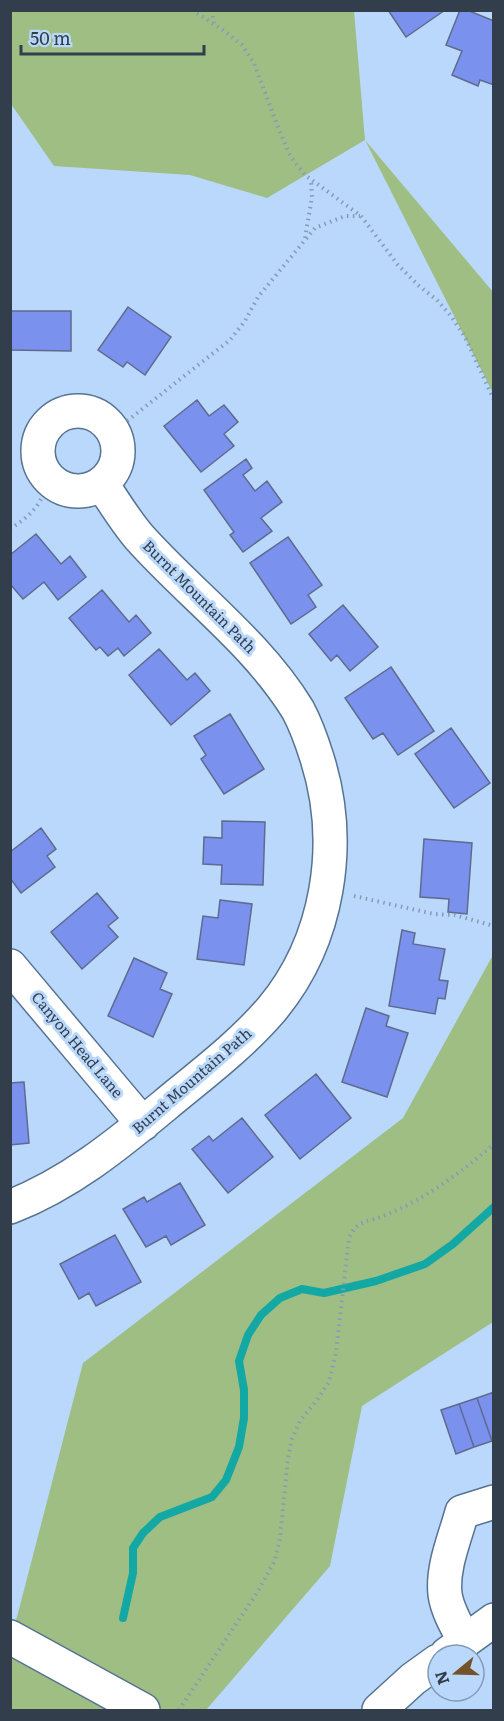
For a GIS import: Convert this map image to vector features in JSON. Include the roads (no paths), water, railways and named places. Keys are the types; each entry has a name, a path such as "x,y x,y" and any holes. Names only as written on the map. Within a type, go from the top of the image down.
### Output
{"street":[{"path":"83,412 95,415 113,432 118,457 115,468 102,484 89,490 75,491 59,486 49,479 42,468 38,452 40,439 54,419 67,413 83,412"},
{"name":"Burnt Mountain Path","path":"10,1207 68,1179 143,1124 238,1045 272,1009 305,956 318,926 327,891 331,853 329,813 324,780 313,744 299,712 259,656 138,536 102,484"},
{"name":"Canyon Head Lane","path":"10,966 143,1124"},
{"path":"455,1643 452,1616 445,1595 446,1571 462,1512 494,1502"},
{"path":"462,1643 494,1620"},
{"path":"10,1637 143,1710"},
{"path":"379,1710 426,1669"}],"waterway":[{"path":"123,1618 133,1573 133,1548 143,1533 160,1517 212,1497 226,1480 239,1447 244,1418 244,1390 239,1361 248,1335 261,1315 280,1298 302,1289 324,1293 376,1281 425,1264 453,1244 494,1207"}]}
